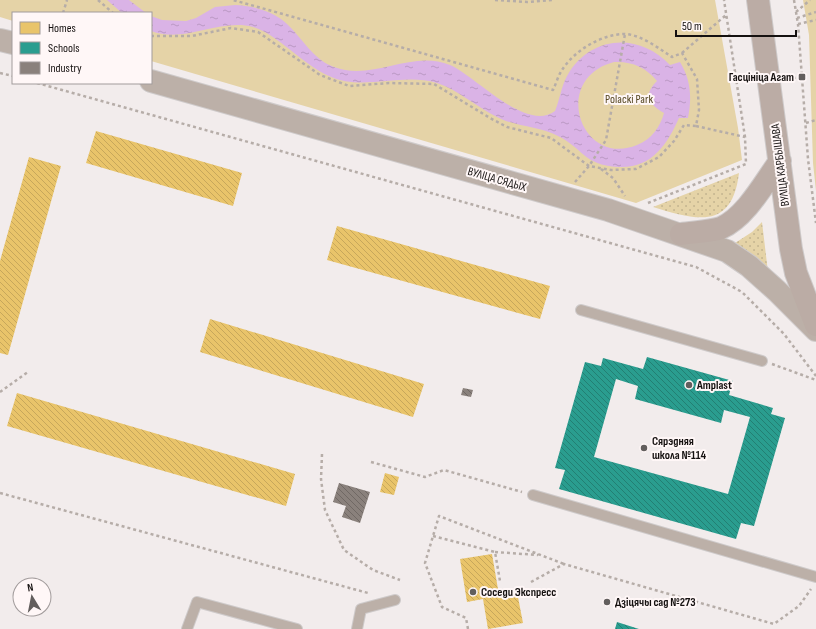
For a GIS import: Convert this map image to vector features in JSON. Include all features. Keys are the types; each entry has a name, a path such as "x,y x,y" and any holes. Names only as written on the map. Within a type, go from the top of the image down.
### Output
{"main road":[{"name":"ВУЛІЦА КАРБЫШАВА","path":"758,0 780,161 786,224 796,273 816,326"},
{"path":"681,234 720,228 735,220 748,207 780,161"}],"street":[{"path":"0,40 12,43"},
{"name":"ВУЛІЦА СЯДЫХ","path":"152,81 608,210 681,234 726,251 748,266 816,330"}],"lane":[{"path":"581,310 762,361"},
{"path":"533,495 816,577"},
{"path":"357,629 361,609 395,600"},
{"path":"187,629 197,602 297,629"}],"path":[{"path":"63,12 67,0"},
{"path":"98,0 112,12"},
{"path":"233,0 553,90 562,70 580,50 604,38 625,34 645,40 672,57 682,53 726,15"},
{"path":"495,0 527,2 553,0"},
{"path":"641,202 647,204 746,164 745,137 724,0"},
{"path":"794,0 798,24 816,223"},
{"path":"796,12 810,0"},
{"path":"797,18 816,12"},
{"path":"798,24 816,20"},
{"path":"152,36 192,36 230,28 258,32 320,75 349,86 389,83 434,84 507,127 551,138 589,166 611,170 636,169 658,157 674,141 684,125 696,126 745,137"},
{"path":"589,166 604,144 622,58 625,34"},
{"path":"682,53 697,79 699,110 696,126"},
{"path":"0,73 12,76"},
{"path":"41,84 696,267 742,292 784,334 816,376"},
{"path":"806,123 816,120"},
{"path":"598,167 613,178 628,199"},
{"path":"762,361 816,380"},
{"path":"0,392 28,372"},
{"path":"322,454 321,479 325,510 344,550 373,570 400,580"},
{"path":"371,462 425,477 444,470 533,495"},
{"path":"0,493 395,600"},
{"path":"468,629 466,618 442,607 425,563 439,516 564,564 774,624 799,606 812,588"},
{"path":"433,536 495,552 541,556"},
{"path":"495,552 500,581"},
{"path":"531,582 564,564"}],"green space":[{"name":"Polacki Park","path":"0,0 715,0 738,128 742,160 636,203 152,61 152,12 12,12 12,21 0,17"},
{"path":"803,0 816,0 816,191 813,163 809,35"},
{"path":"739,173 735,192 729,205 720,213 710,217 684,215 653,207"},
{"path":"762,222 768,272 732,245 752,232"}],"water":[{"path":"107,0 129,0 145,12 121,12"},
{"path":"235,5 259,9 274,15 286,23 316,56 334,67 349,71 363,71 406,63 435,61 450,65 461,71 516,109 530,115 543,116 555,111 567,76 577,62 588,52 602,46 616,43 630,43 644,47 658,54 670,65 680,62 684,69 690,89 688,118 679,118 663,146 649,159 630,167 606,166 590,159 558,136 543,130 512,123 497,117 445,86 437,83 423,80 355,82 329,76 310,65 271,36 253,27 240,25 228,26 176,35 152,31 152,16 162,20 186,21 196,18 215,7","holes":["614,62 638,66 648,72 657,81 650,91 649,99 654,106 664,113 658,128 651,136 637,145 617,149 601,144 588,133 580,118 578,102 583,85 594,71"]}],"building: Homes":[{"path":"96,131 242,173 233,206 86,163"},
{"path":"29,157 61,166 8,355 0,353 0,261"},
{"path":"337,226 550,286 540,319 327,260"},
{"path":"210,319 424,384 413,417 200,352"},
{"path":"17,393 295,474 286,506 7,426"},
{"path":"385,473 399,477 394,495 380,492"},
{"path":"492,554 499,595 517,592 523,623 488,629 483,599 467,602 460,559"}],"building: Schools":[{"path":"647,357 733,381 729,395 773,408 771,414 785,418 754,526 741,523 736,539 559,489 565,470 555,468 585,362 601,366 603,358 643,369","holes":["616,379 638,386 635,399 721,423 724,410 750,417 728,494 594,457"]},
{"path":"617,622 639,629 615,629"}],"building: Industry":[{"path":"463,388 473,390 471,397 461,395"},
{"path":"339,483 370,492 360,523 342,517 346,506 333,502"}],"place":[{"name":"Гасцініца Агат","path":"802,77"},
{"name":"Amplast","path":"689,385"},
{"name":"Сярэдняя школа №114","path":"644,448"},
{"name":"Соседи Экспресс","path":"473,592"},
{"name":"Дзіцячы сад №273","path":"607,602"}]}
